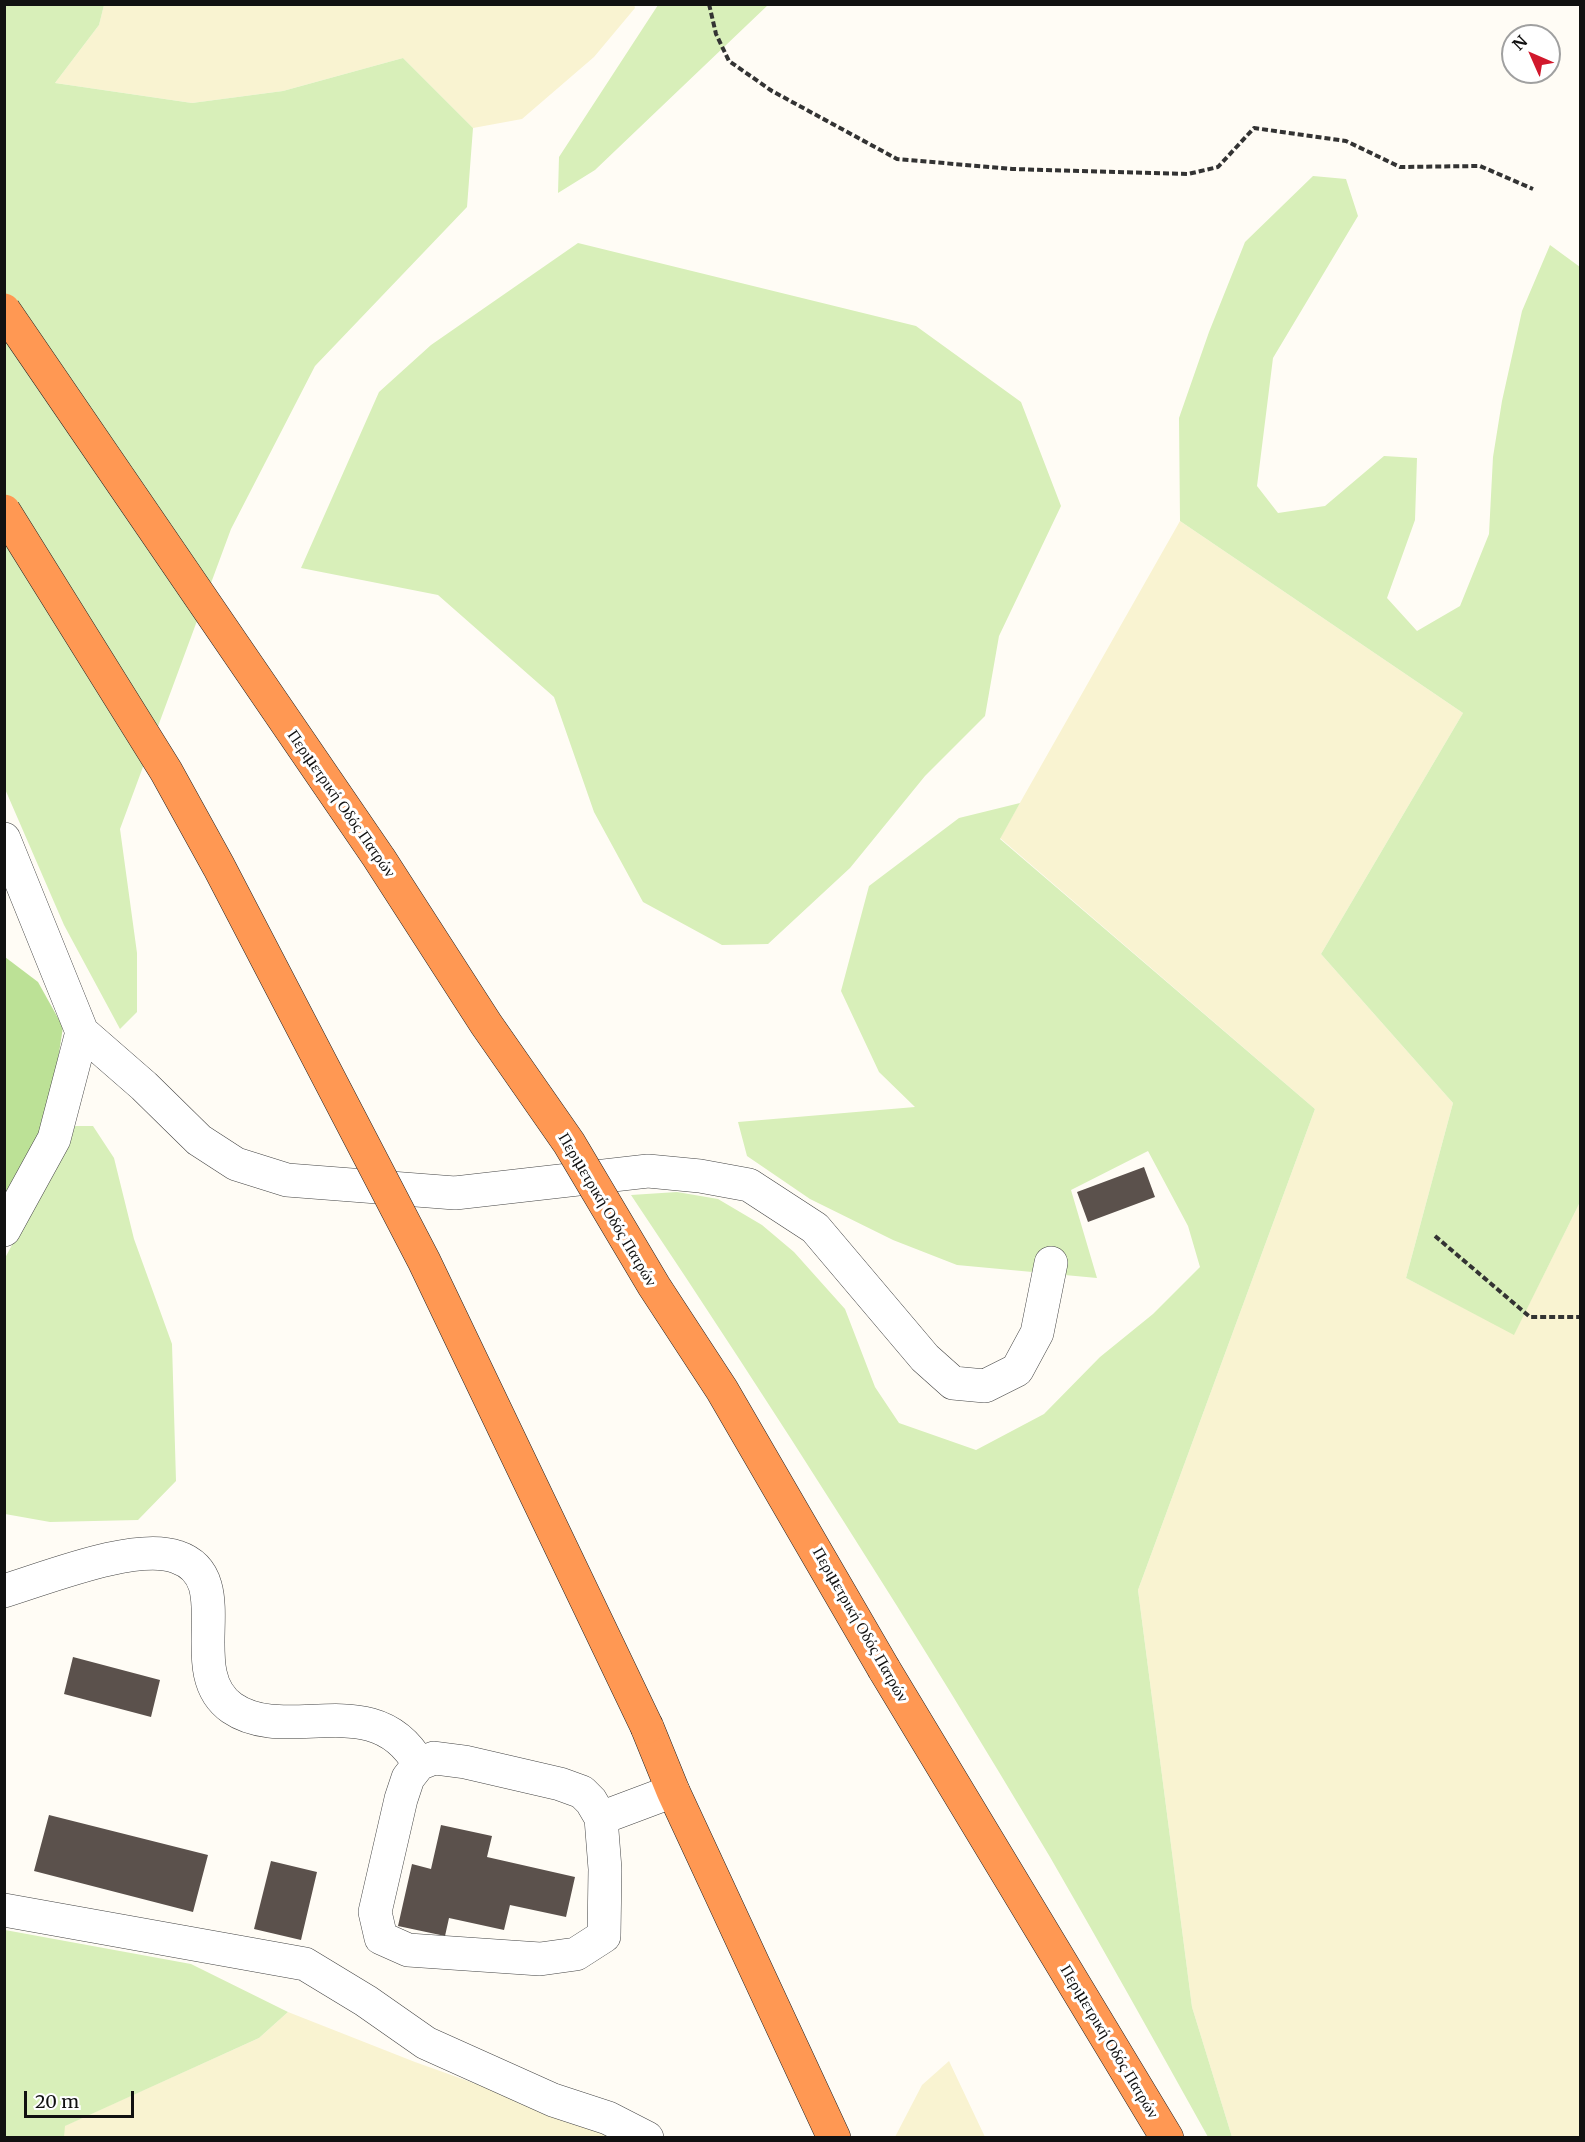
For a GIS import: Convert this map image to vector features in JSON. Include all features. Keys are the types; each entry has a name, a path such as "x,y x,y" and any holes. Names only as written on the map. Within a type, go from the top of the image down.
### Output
{"highway":[{"name":"Περιμετρική Οδός Πατρών","path":"4,310 379,858 486,1024 569,1143 654,1286 722,1390 884,1669 1167,2138"},
{"path":"4,511 160,760 219,867 424,1261 647,1727 673,1791 834,2138"}],"street":[{"path":"4,839 82,1032 144,1086 199,1140 236,1164 286,1180 455,1193 648,1171 700,1176 749,1185 815,1228 925,1358 953,1383 984,1386 1017,1370 1037,1333 1051,1263"},
{"path":"4,1230 54,1139 82,1032"},
{"path":"4,1591 107,1560 142,1553 161,1553 188,1561 199,1570 206,1586 208,1668 213,1685 221,1699 234,1709 253,1718 347,1722 382,1729 398,1737 411,1750 419,1764"},
{"path":"434,1758 465,1762 560,1784 582,1792 591,1801 601,1818 605,1869 604,1936 576,1954 540,1959 408,1950 381,1938 375,1912 401,1799 408,1778 419,1764 434,1758"},
{"path":"601,1818 673,1791"},
{"path":"4,1910 305,1964 366,2001 426,2043 553,2100 608,2118 647,2138"}],"path":[{"path":"709,4 716,34 729,61 772,91 897,159 1012,169 1188,174 1218,166 1254,128 1346,141 1400,167 1480,166 1533,189"},
{"path":"1436,1236 1530,1317 1581,1317"}],"shaded area":[{"path":"634,4 635,8 594,57 522,119 473,128 403,58 283,91 192,103 55,83 99,25 104,5"},
{"path":"1180,521 1463,713 1321,954 1453,1103 1406,1278 1514,1334 1580,1202 1580,2137 1232,2137 1192,2007 1138,1590 1315,1109 1000,838"},
{"path":"288,2012 415,2062 624,2137 64,2138 64,2126 259,2038"},
{"path":"949,2061 985,2137 895,2137 922,2085"}],"green space":[{"path":"5,5 104,5 99,25 55,83 192,103 283,91 403,58 473,128 467,207 315,366 231,529 120,829 137,953 137,1012 120,1029 64,925 5,789"},
{"path":"658,5 768,5 595,170 558,193 559,157"},
{"path":"1313,176 1346,179 1358,216 1273,358 1257,486 1278,513 1325,506 1384,456 1417,458 1415,520 1387,598 1417,631 1460,606 1489,534 1493,457 1502,401 1522,311 1550,245 1580,267 1580,1202 1514,1335 1406,1278 1453,1103 1321,954 1463,713 1180,521 1179,418 1209,332 1245,242"},
{"path":"578,243 916,326 1021,402 1061,506 999,636 985,716 925,776 850,868 768,944 722,945 643,902 594,812 554,697 438,595 301,568 379,392 431,345"},
{"path":"1020,803 1000,839 1315,1109 1138,1590 1192,2007 1232,2137 1208,2137 1050,1857 949,1690 739,1358 631,1195 677,1192 718,1199 762,1225 794,1252 845,1309 875,1387 899,1423 976,1450 1044,1414 1100,1357 1153,1314 1200,1267 1188,1226 1148,1151 1071,1190 1097,1278 957,1265 893,1240 810,1199 747,1156 738,1122 915,1107 879,1072 841,991 869,886 959,818"},
{"path":"5,957 38,982 63,1027 49,1118 5,1208"},
{"path":"75,1126 93,1126 114,1158 134,1239 172,1344 176,1481 138,1520 50,1522 5,1514 4,1260"},
{"path":"5,1930 191,1964 288,2012 259,2038 65,2126 64,2137 5,2137"}],"building":[{"path":"1144,1167 1155,1197 1088,1222 1077,1192"},
{"path":"73,1657 160,1680 151,1717 64,1694"},
{"path":"49,1815 208,1855 193,1912 34,1871"},
{"path":"441,1825 492,1836 487,1857 575,1877 566,1917 510,1905 504,1930 449,1918 445,1936 398,1926 412,1864 431,1869"},
{"path":"271,1861 317,1872 301,1940 254,1929"}]}
